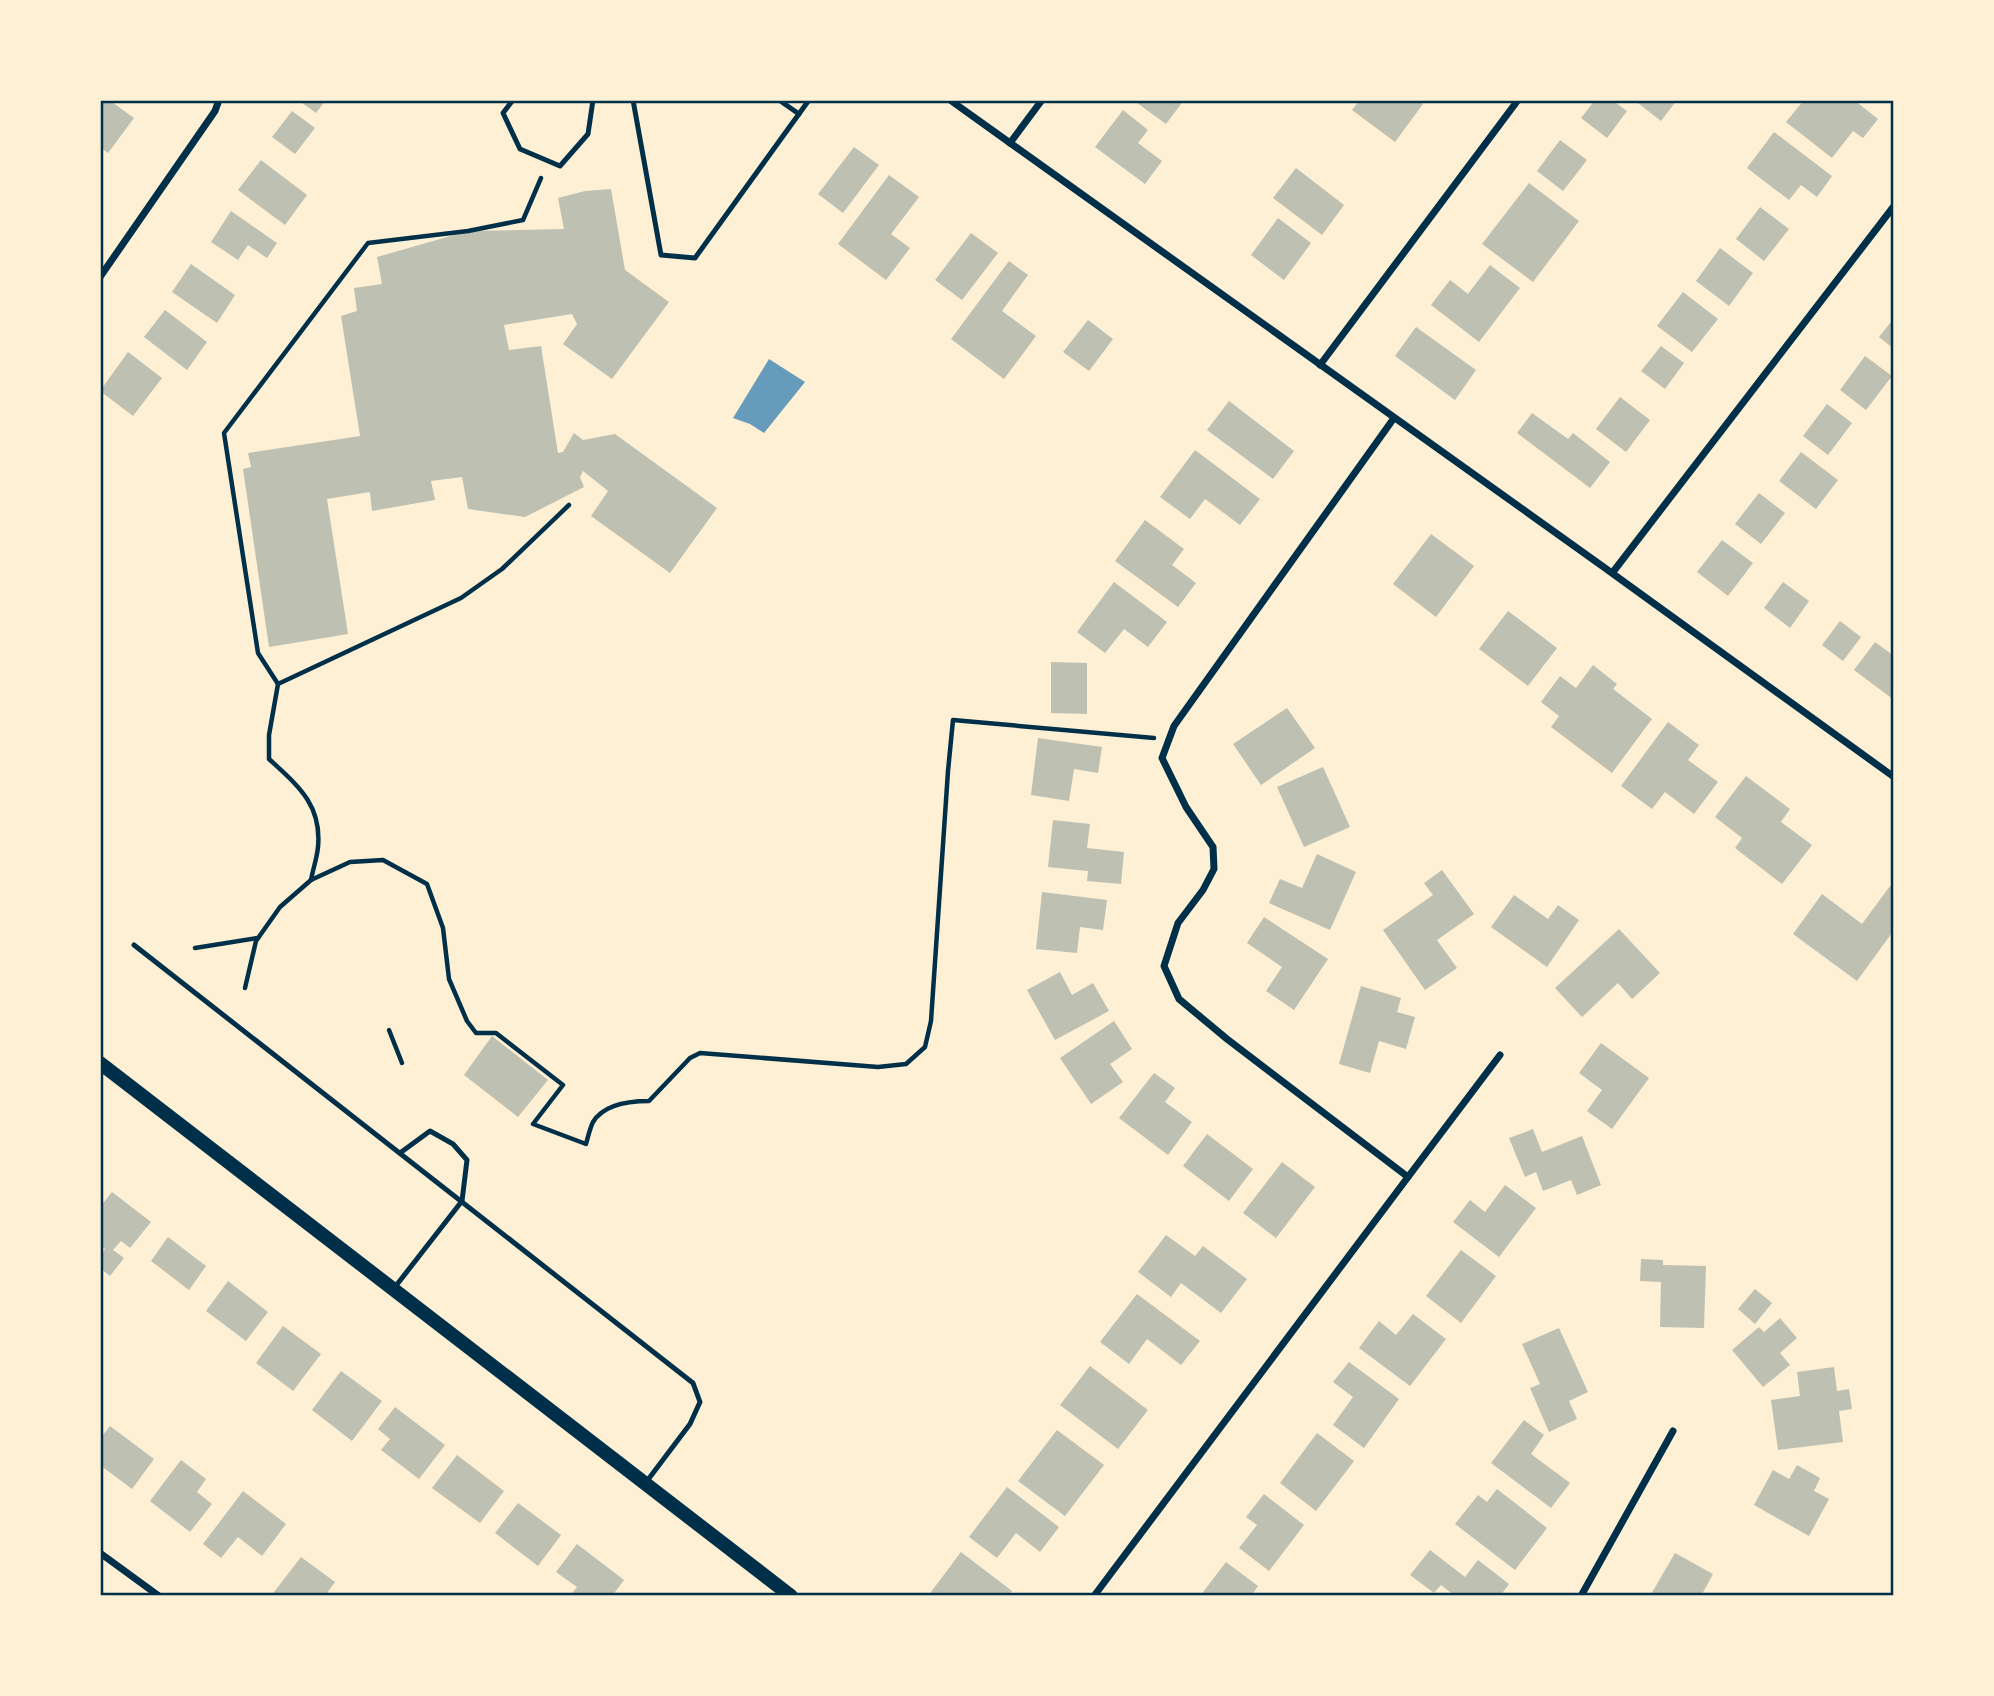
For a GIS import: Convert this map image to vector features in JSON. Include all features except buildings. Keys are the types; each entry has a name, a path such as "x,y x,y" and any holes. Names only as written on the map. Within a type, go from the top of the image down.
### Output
{"main road":[{"path":"100,1063 791,1596"}],"street":[{"path":"100,277 215,111 219,100"},
{"path":"950,100 1613,572 1894,777"},
{"path":"1010,143 1042,100"},
{"path":"1320,365 1518,100"},
{"path":"1613,572 1894,206"},
{"path":"1394,418 1174,726 1161,758 1186,807 1213,847 1214,869 1203,890 1178,923 1164,966 1179,999 1227,1039 1408,1177"},
{"path":"1094,1596 1500,1055"},
{"path":"1581,1596 1673,1431"},
{"path":"100,1553 159,1596"}],"lane":[{"path":"513,100 503,113 520,149 560,166 588,134 593,100"},
{"path":"633,100 661,255 695,258 809,100"},
{"path":"779,100 799,114"},
{"path":"134,945 693,1383 700,1402 690,1424 645,1483"},
{"path":"393,1289 462,1201 467,1160 453,1144 429,1131 400,1153"}],"path":[{"path":"311,880 318,845 316,814 305,794 269,759 269,735 278,684 258,653 224,433 368,243 468,231 523,220 541,178"},
{"path":"278,684 461,598 502,569 569,505"},
{"path":"245,988 258,938 280,906 311,880 350,862 383,860 427,884 443,928 449,979 467,1021 476,1032 496,1033 563,1084 533,1124 586,1143 593,1122 606,1109 634,1101 649,1101 690,1058 700,1053 878,1067 906,1064 925,1047 931,1021 953,720 1169,739"},
{"path":"195,948 258,938"},
{"path":"389,1030 402,1063"}],"water":[{"path":"769,359 805,382 764,433 733,418"}]}
